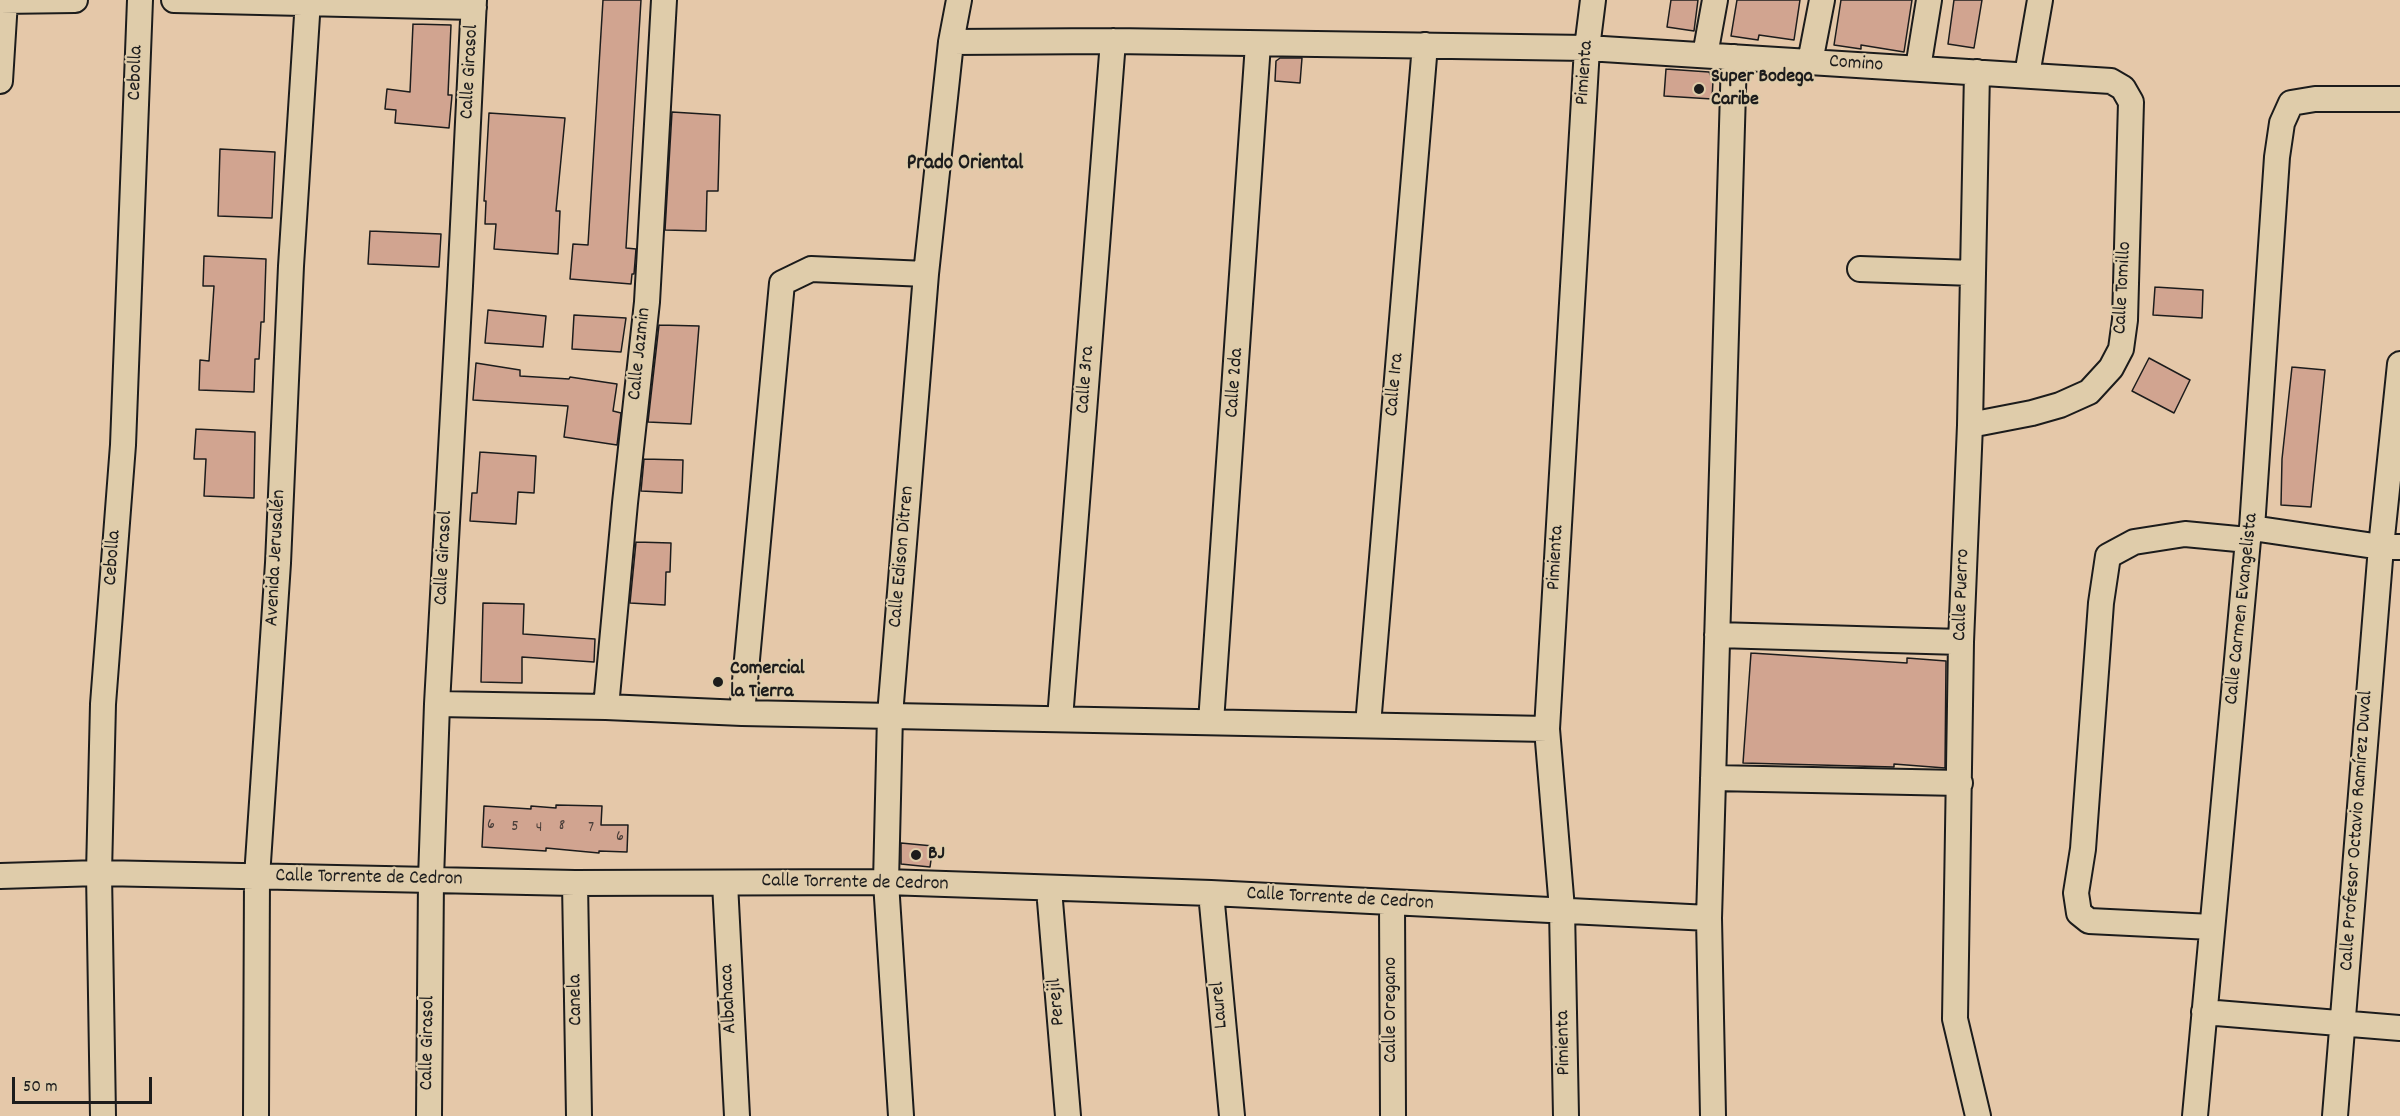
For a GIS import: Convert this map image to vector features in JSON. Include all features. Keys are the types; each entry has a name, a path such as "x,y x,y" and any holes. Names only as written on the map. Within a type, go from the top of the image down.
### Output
{"street":[{"path":"0,1 75,0"},
{"name":"Cebolla","path":"103,1116 99,873 103,704 123,445 140,0"},
{"path":"174,0 474,3"},
{"name":"Calle Jazmin","path":"606,707 647,302 664,0"},
{"name":"Calle Edison Ditren","path":"901,1116 886,882 890,715 926,274 951,42 959,0"},
{"name":"Pimienta","path":"1566,1116 1562,909 1547,729 1587,48 1593,0"},
{"path":"1705,55 1715,0"},
{"path":"1810,62 1822,0"},
{"path":"1918,68 1929,0"},
{"path":"2027,75 2040,0"},
{"path":"0,81 5,1"},
{"name":"Avenida Jerusalén","path":"256,1116 257,877 278,564 291,266 308,1"},
{"name":"Calle Girasol","path":"429,1116 431,879 437,704 474,3"},
{"name":"Comino","path":"951,42 1113,41 1587,48 2111,81 2123,88"},
{"name":"Calle 3ra","path":"1060,719 1113,41"},
{"name":"Calle 2da","path":"1211,722 1258,44"},
{"name":"Calle 1ra","path":"1368,725 1425,45"},
{"path":"1713,1116 1709,918 1734,57"},
{"name":"Calle Puerro","path":"1977,72 1970,425 1961,642 1955,1019 1977,1116"},
{"name":"Calle Tomillo","path":"1970,425 2032,413 2060,405 2089,392 2111,368 2121,349 2125,320 2131,102 2123,88"},
{"name":"Calle Carmen Evangelista","path":"2195,1116 2250,534 2277,157 2282,123 2291,103 2315,99 2400,99"},
{"path":"742,713 782,283 811,269 926,274"},
{"path":"1860,269 1973,273"},
{"name":"Calle Profesor Octavio Ramírez Duval","path":"2335,1116 2391,547 2400,364"},
{"path":"2212,927 2089,921 2079,914 2076,893 2083,849 2101,603 2108,556 2134,542 2184,534 2250,534 2391,547"},
{"path":"1717,635 1961,642"},
{"path":"437,704 606,707 742,713 1547,729"},
{"path":"1713,778 1960,783"},
{"name":"Calle Torrente de Cedron","path":"0,876 99,873 575,883 886,882 1562,909 1709,918"},
{"name":"Canela","path":"575,883 579,1116"},
{"name":"Albahaca","path":"725,883 737,1116"},
{"name":"Perejil","path":"1049,889 1068,1116"},
{"name":"Laurel","path":"1211,894 1232,1116"},
{"name":"Calle Oregano","path":"1392,904 1393,1116"},
{"path":"2204,1012 2400,1028"}],"building":[{"path":"603,0 641,0 626,248 636,249 631,284 570,279 573,244 588,245"},
{"path":"1671,0 1698,0 1694,31 1667,27"},
{"path":"1737,0 1800,0 1794,40 1759,35 1758,40 1731,36"},
{"path":"1841,0 1912,0 1904,52 1861,45 1861,49 1834,45"},
{"path":"1954,0 1982,0 1974,48 1948,44"},
{"path":"413,24 451,25 448,95 452,95 449,128 395,123 396,110 385,109 387,89 410,92"},
{"path":"1280,58 1302,58 1300,83 1275,81 1276,61"},
{"path":"1666,69 1709,72 1713,81 1712,99 1664,96"},
{"path":"672,112 720,115 718,191 707,191 706,231 665,230"},
{"path":"489,113 565,118 556,211 560,211 558,254 494,249 496,224 485,224 486,201 484,201"},
{"path":"220,149 275,152 272,218 218,216"},
{"path":"370,231 441,234 439,267 368,264"},
{"path":"204,256 266,259 264,322 261,322 259,359 255,359 254,392 199,390 200,360 209,361 214,286 203,286"},
{"path":"2155,287 2203,290 2202,318 2153,315"},
{"path":"488,310 546,316 543,347 485,343"},
{"path":"574,315 626,318 621,352 572,349"},
{"path":"659,325 699,326 691,424 648,422"},
{"path":"2149,358 2190,380 2174,413 2132,391"},
{"path":"476,363 520,370 520,376 569,379 570,377 617,384 613,411 621,413 617,445 564,437 568,406 473,400"},
{"path":"2292,367 2325,370 2311,507 2281,505 2282,459"},
{"path":"196,429 255,432 254,498 204,496 206,459 194,459"},
{"path":"480,452 536,456 534,493 518,492 516,524 470,521 472,493 477,493"},
{"path":"644,459 683,460 682,493 641,491"},
{"path":"636,542 671,543 670,572 666,572 665,605 630,603"},
{"path":"483,603 524,604 523,634 595,639 594,662 522,657 522,683 481,682"},
{"path":"1751,653 1907,663 1907,658 1946,661 1945,768 1894,764 1894,767 1743,763"},
{"path":"556,805 602,806 601,825 628,825 627,852 599,851 599,853 546,848 546,851 482,847 484,806 531,809 531,806 556,808"},
{"name":"BJ","path":"901,843 933,846 930,867 901,864"}],"place":[{"name":"Super Bodega Caribe","path":"1699,89"},
{"name":"Comercial la Tierra","path":"718,682"},
{"name":"BJ","path":"916,855"}],"district":[{"name":"Prado Oriental","path":"965,165"}]}
